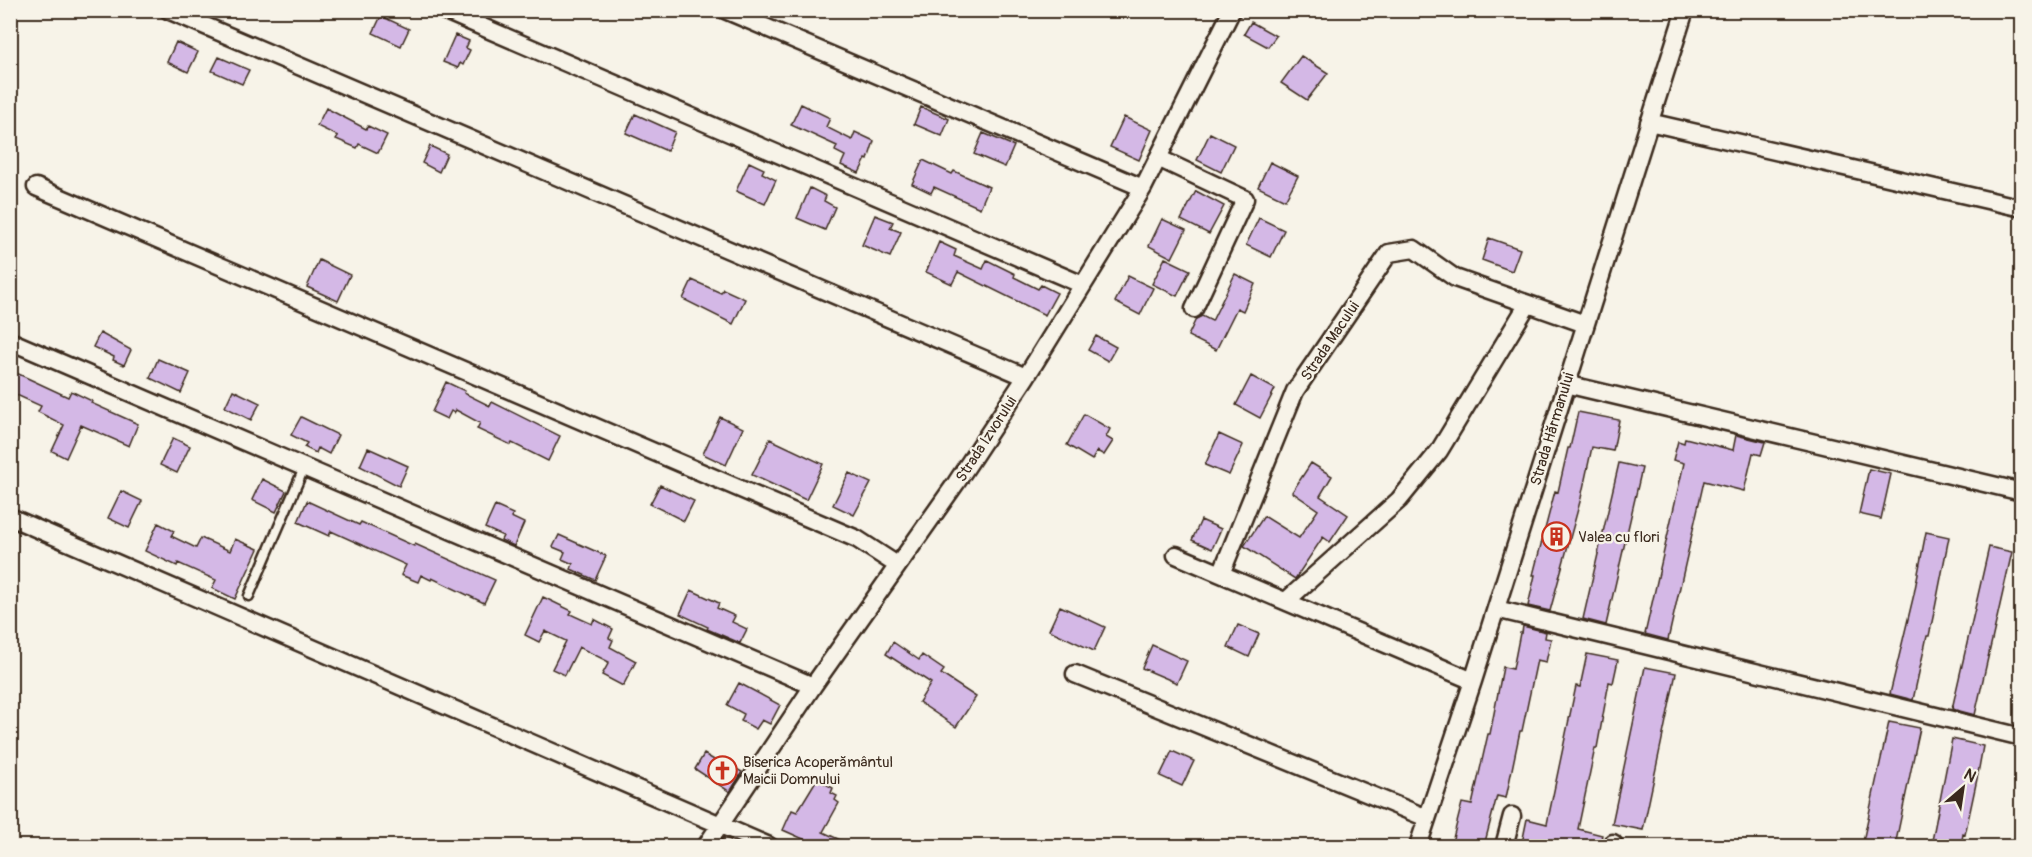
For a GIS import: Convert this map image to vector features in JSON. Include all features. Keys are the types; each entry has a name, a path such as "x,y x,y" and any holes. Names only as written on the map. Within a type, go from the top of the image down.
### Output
{"street":[{"path":"168,10 1026,377"},
{"path":"443,10 1083,285"},
{"path":"725,10 1143,188"},
{"name":"Strada Izvorului","path":"706,846 813,686 956,483 1026,377 1143,188 1232,10"},
{"name":"Strada Hărmanului","path":"1418,846 1496,609 1685,10"},
{"path":"1649,122 2022,208"},
{"path":"1158,158 1245,199 1194,309"},
{"path":"36,187 857,539 897,565"},
{"name":"Strada Macului","path":"1221,574 1295,391 1389,253 1414,249 1455,279 1585,324"},
{"path":"1286,601 1399,500 1439,451 1528,304"},
{"path":"10,341 813,686"},
{"path":"1566,384 2022,492"},
{"path":"10,517 769,846"},
{"path":"1176,555 1473,681"},
{"path":"1496,609 2022,737"},
{"path":"1075,674 1427,818"},
{"path":"1504,846 1512,816"}],"lane":[{"path":"249,596 304,468"}],"building":[{"path":"381,16 409,29 401,46 373,33"},
{"path":"1251,22 1276,36 1268,47 1244,34"},
{"path":"455,35 469,41 466,48 470,50 463,65 460,63 458,68 443,62"},
{"path":"176,42 198,52 188,72 167,62"},
{"path":"1301,56 1328,73 1307,100 1281,83"},
{"path":"219,57 249,70 242,84 212,71"},
{"path":"801,104 830,118 826,127 852,140 855,132 874,141 868,160 866,159 859,173 841,165 845,156 835,151 837,146 791,125"},
{"path":"921,107 949,119 942,136 914,124"},
{"path":"326,108 366,129 368,126 387,135 378,153 359,144 357,148 336,139 338,136 317,126"},
{"path":"635,114 675,132 667,151 626,133"},
{"path":"1124,117 1152,130 1139,160 1110,147"},
{"path":"983,133 1014,146 1005,167 974,154"},
{"path":"1210,133 1234,145 1221,172 1197,160"},
{"path":"430,146 447,154 439,172 422,163"},
{"path":"923,160 952,174 954,171 989,187 980,208 934,187 931,193 912,184"},
{"path":"749,162 764,169 762,173 776,180 765,204 736,191"},
{"path":"1270,162 1298,176 1285,200 1258,187"},
{"path":"810,188 826,196 824,201 835,207 825,230 797,218"},
{"path":"1196,191 1224,206 1209,234 1181,220"},
{"path":"875,215 893,222 890,228 901,232 890,257 862,245"},
{"path":"1259,218 1284,230 1271,257 1246,245"},
{"path":"1162,219 1186,230 1172,258 1149,246"},
{"path":"1489,238 1520,249 1512,271 1482,260"},
{"path":"939,242 956,250 954,256 983,269 987,260 1038,289 1041,285 1057,293 1045,315 958,272 952,284 926,272"},
{"path":"1165,258 1190,270 1177,296 1152,284"},
{"path":"319,260 350,275 338,301 307,287"},
{"path":"1235,274 1255,284 1243,311 1237,308 1216,350 1188,336 1196,319 1202,316 1212,321"},
{"path":"1128,276 1153,288 1140,315 1115,302"},
{"path":"692,280 721,293 723,289 745,299 733,324 683,299"},
{"path":"100,333 131,350 124,365 113,360 114,357 93,347"},
{"path":"1096,336 1116,347 1108,361 1088,350"},
{"path":"158,359 190,373 181,393 150,378"},
{"path":"10,370 68,397 71,391 92,401 91,403 138,424 129,446 81,425 66,458 52,451 64,425 38,412 41,406 10,392"},
{"path":"1251,376 1275,389 1260,418 1236,405"},
{"path":"446,382 490,406 492,402 560,436 548,461 477,429 480,423 456,410 454,413 451,411 447,419 432,412"},
{"path":"233,390 260,403 251,420 225,407"},
{"path":"1578,412 1619,420 1613,451 1592,447 1581,498 1550,611 1528,606 1535,575 1533,575 1555,491 1558,492"},
{"path":"1084,414 1110,429 1106,437 1113,441 1104,455 1097,451 1092,460 1067,445"},
{"path":"301,417 338,435 329,454 318,448 316,453 304,447 307,443 291,435"},
{"path":"720,417 743,428 726,465 703,454"},
{"path":"1219,434 1243,445 1229,475 1205,465"},
{"path":"1736,435 1765,442 1761,455 1753,453 1744,491 1704,481 1668,640 1645,634 1684,463 1673,460 1678,441 1684,443 1685,438 1733,450"},
{"path":"173,438 190,446 177,473 160,465"},
{"path":"770,439 823,464 806,500 752,475"},
{"path":"368,448 408,466 399,486 360,466"},
{"path":"1311,463 1332,476 1320,496 1348,515 1330,542 1323,537 1295,579 1244,546 1264,516 1299,538 1318,510 1292,492"},
{"path":"1619,463 1642,468 1606,625 1583,619"},
{"path":"1869,469 1891,474 1881,519 1859,514"},
{"path":"849,473 871,483 854,515 833,505"},
{"path":"262,479 286,491 276,512 252,500"},
{"path":"660,485 694,501 684,521 650,504"},
{"path":"121,491 142,501 129,528 108,518"},
{"path":"307,501 359,525 361,522 414,546 415,544 495,580 484,603 432,578 431,580 421,575 418,582 401,575 406,565 331,531 329,536 298,522"},
{"path":"495,506 513,514 511,517 524,523 514,546 501,540 503,536 485,528"},
{"path":"1201,520 1221,529 1212,549 1192,540"},
{"path":"158,523 174,531 171,536 196,548 201,538 230,551 235,539 258,549 235,599 212,588 216,580 145,551"},
{"path":"1926,532 1949,537 1929,636 1927,636 1913,700 1890,694"},
{"path":"559,535 606,556 595,580 571,569 573,564 562,559 565,552 553,547"},
{"path":"1989,547 2012,552 1975,715 1952,709"},
{"path":"691,590 719,603 717,608 735,616 732,622 747,629 740,643 680,614"},
{"path":"543,597 572,611 570,614 592,624 594,619 613,629 609,638 613,640 610,647 636,661 623,686 602,675 609,662 579,647 565,675 552,669 566,641 545,631 539,642 525,635"},
{"path":"1060,606 1105,627 1094,651 1049,630"},
{"path":"1238,625 1259,634 1249,657 1228,647"},
{"path":"1523,626 1546,632 1545,638 1551,639 1546,662 1537,660 1506,798 1497,796 1484,846 1451,846 1462,803 1472,805 1488,734 1490,734 1503,667 1513,669"},
{"path":"893,642 919,660 922,655 944,670 941,674 976,697 956,727 919,702 931,683 886,654"},
{"path":"1152,645 1187,661 1177,683 1142,668"},
{"path":"1587,654 1618,660 1613,683 1609,682 1597,748 1595,748 1578,829 1602,835 1599,846 1535,846 1522,843 1527,819 1547,824 1576,686 1580,687"},
{"path":"1645,667 1676,673 1643,830 1612,824"},
{"path":"739,683 780,705 770,724 762,720 756,729 741,721 744,714 727,705"},
{"path":"1889,722 1920,728 1895,846 1862,846"},
{"path":"1952,739 1983,746 1977,779 1961,846 1931,846"},
{"path":"1172,751 1194,761 1182,786 1160,776"},
{"path":"704,754 726,767 728,764 742,772 730,792 695,769"},
{"path":"817,779 833,788 831,793 837,796 835,800 839,803 823,832 853,846 819,846 783,830 792,810 797,812"}],"place":[{"name":"Valea cu flori","path":"1557,537"},
{"name":"Biserica Acoperământul Maicii Domnului","path":"722,771"}]}
